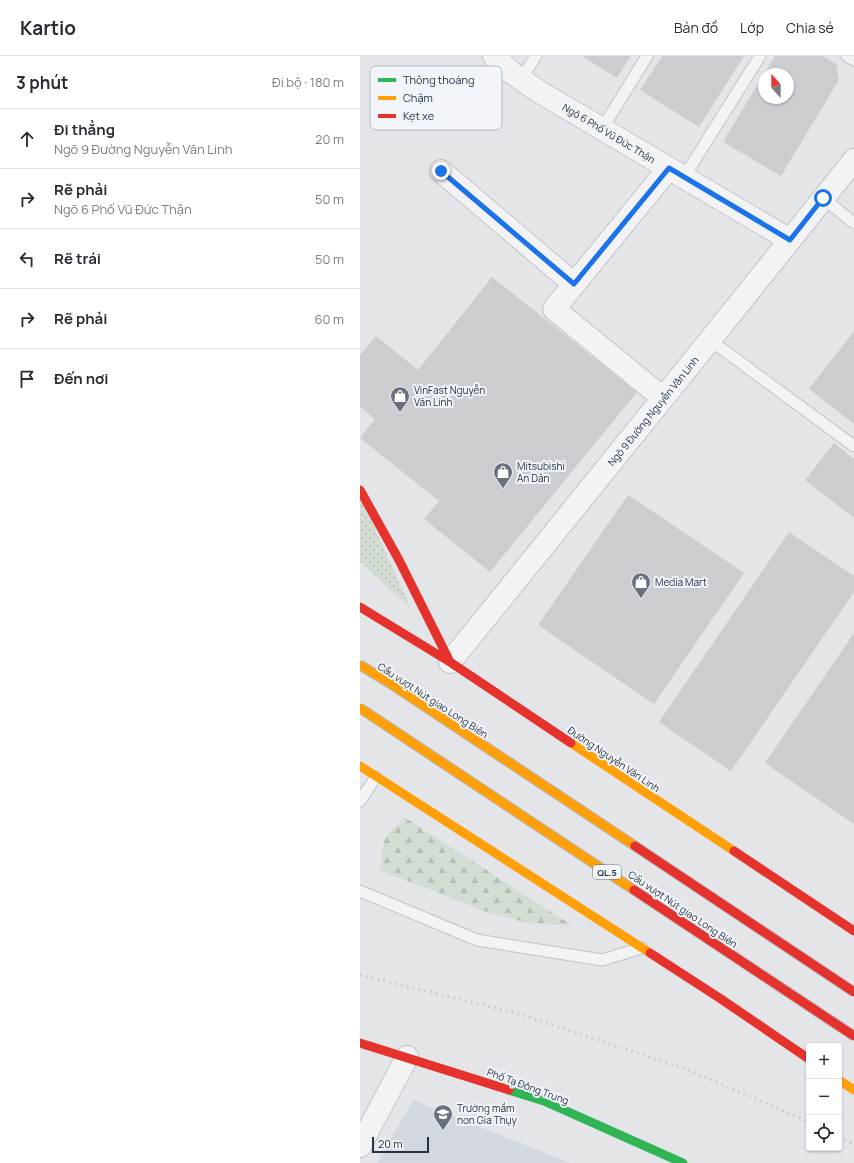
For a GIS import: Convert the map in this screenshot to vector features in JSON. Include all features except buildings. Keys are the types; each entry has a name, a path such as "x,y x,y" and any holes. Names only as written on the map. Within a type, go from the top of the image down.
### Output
{"main road":[{"path":"360,490 399,560 450,662"},
{"name":"Đường Nguyễn Văn Linh","path":"360,607 450,662 854,931"},
{"path":"360,612 372,614"},
{"name":"Cầu vượt Nút giao Long Biên","path":"360,665 391,684 854,992"},
{"name":"Cầu vượt Nút giao Long Biên","path":"360,708 854,1036"},
{"path":"360,766 721,999 806,1057"},
{"name":"Phố Tạ Đông Trung","path":"360,1043 544,1101 683,1163"},
{"path":"842,1082 854,1090"}],"street":[{"name":"Ngõ 6 Phố Vũ Đức Thận","path":"494,56 512,73 538,91 790,240"},
{"name":"Ngõ 9 Đường Nguyễn Văn Linh","path":"450,662 854,160"},
{"path":"441,171 574,284"},
{"path":"663,398 554,309 574,284 677,173"},
{"path":"360,1146 407,1057"}],"lane":[{"path":"521,79 536,56"},
{"path":"602,129 647,56"},
{"path":"677,173 760,56"},
{"path":"847,56 854,60"},
{"path":"823,198 854,223"},
{"path":"710,340 854,446"},
{"path":"360,801 376,777"},
{"path":"360,891 477,940 602,960 642,948"}],"shaded area":[{"name":"Trường mầm non Gia Thụy","path":"413,1100 570,1163 377,1163"}],"green space":[{"path":"360,495 411,609 360,561"},
{"path":"404,817 573,926 527,923 481,910 380,870 384,840"}],"railway":[{"path":"360,975 516,1013 691,1071 806,1121"},
{"path":"842,1139 854,1145"}],"traffic: fast":[{"path":"509,1090 544,1101 683,1163"}],"traffic: slow":[{"path":"360,665 635,846"},
{"path":"360,708 634,890"},
{"path":"571,743 734,851"},
{"path":"360,766 650,953"},
{"path":"842,1082 854,1090"}],"traffic: jam":[{"path":"360,490 399,560 450,662"},
{"path":"360,607 450,662 571,743"},
{"path":"635,846 854,992"},
{"path":"734,851 854,931"},
{"path":"634,890 854,1036"},
{"path":"650,953 806,1057"},
{"path":"360,1043 509,1090"}],"place":[{"name":"VinFast Nguyễn Văn Linh","path":"400,413"},
{"name":"Mitsubishi An Dân","path":"503,489"},
{"name":"Media Mart","path":"641,599"},
{"name":"Trường mầm non Gia Thụy","path":"443,1131"}],"route":[{"path":"441,171 574,284 669,168 790,240 823,198"}]}
